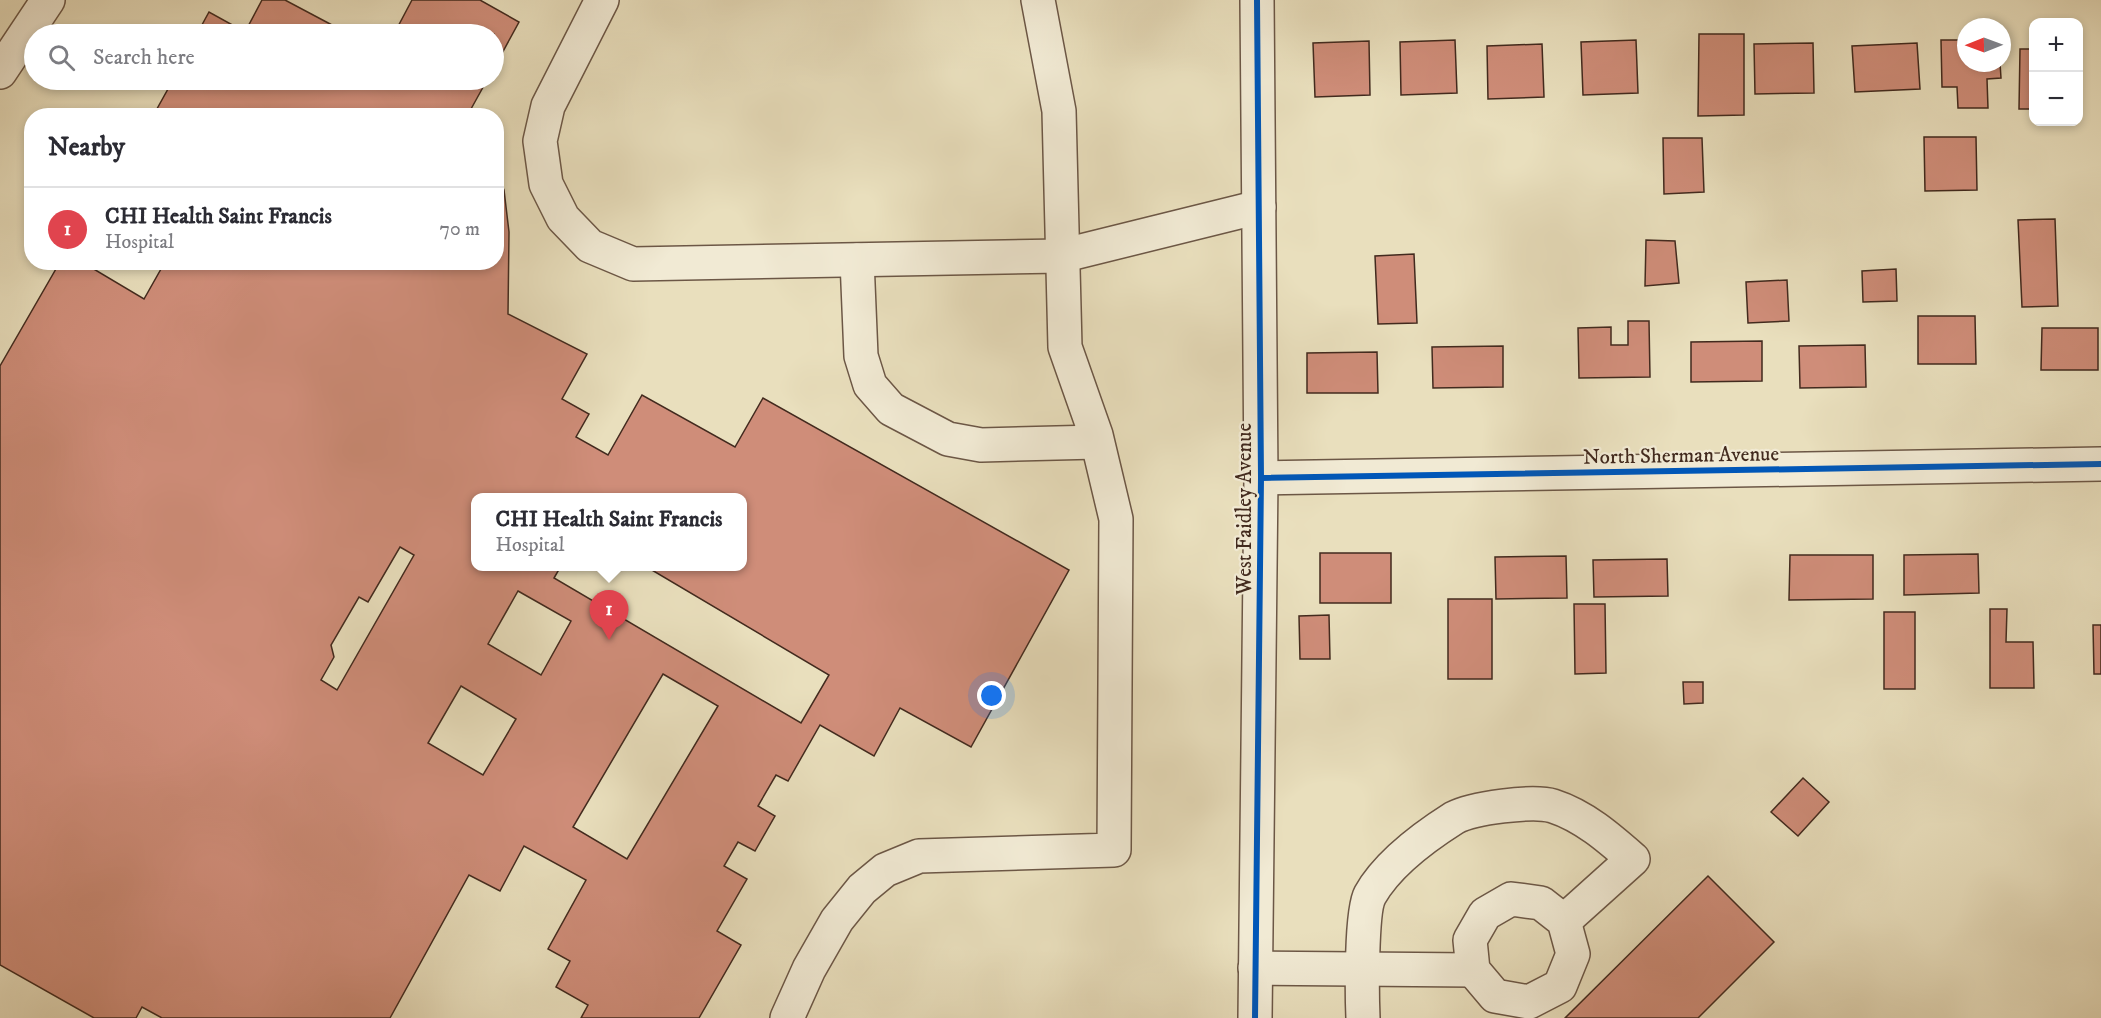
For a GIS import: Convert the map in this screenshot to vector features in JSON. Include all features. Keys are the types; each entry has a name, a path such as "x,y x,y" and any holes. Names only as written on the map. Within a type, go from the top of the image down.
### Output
{"street":[{"path":"32,24 48,0"},
{"path":"602,0 548,106 540,141 546,184 563,219 590,246 633,264 1061,256 1259,207"},
{"path":"787,1018 809,969 837,920 862,889 885,870 919,856 1114,850 1116,519 1097,442 1065,347 1059,111 1038,0"},
{"name":"West Faidley Avenue","path":"1255,1018 1261,478 1257,0"},
{"path":"0,72 24,36"},
{"path":"857,260 861,356 870,385 891,409 948,439 981,445 1097,442"},
{"name":"North Sherman Avenue","path":"1261,478 2101,464"},
{"path":"1363,1018 1362,969 1369,896 1400,857 1456,817 1518,803 1552,806 1600,830 1633,859 1564,921"},
{"path":"1511,899 1540,903 1564,921 1573,954 1560,986 1529,1002 1495,996 1473,970 1470,940 1485,914 1511,899"},
{"path":"1255,968 1473,970"}],"building":[{"path":"262,0 285,0 330,24 249,24"},
{"path":"412,0 480,0 519,22 504,50 504,24 399,24"},
{"path":"209,12 231,24 202,24"},
{"path":"1699,34 1744,34 1744,115 1698,116"},
{"path":"1455,40 1457,93 1401,95 1400,42"},
{"path":"1636,40 1638,93 1583,95 1581,42"},
{"path":"1941,40 1957,40 1957,72 2001,72 2001,78 1987,79 1988,108 1958,108 1957,87 1942,87"},
{"path":"1369,41 1370,95 1315,97 1313,43"},
{"path":"1813,43 1814,93 1755,94 1754,44"},
{"path":"1917,43 1920,89 1855,92 1852,46"},
{"path":"1542,44 1544,97 1488,99 1487,46"},
{"path":"2020,49 2029,49 2029,109 2019,109"},
{"path":"167,90 481,90 472,108 157,108"},
{"path":"1924,137 1976,137 1977,190 1925,191"},
{"path":"1663,138 1702,138 1704,192 1664,194"},
{"path":"504,190 509,232 508,314 587,354 562,399 589,414 576,437 608,455 642,395 735,447 763,398 1069,570 971,747 900,708 874,756 820,725 788,781 776,775 758,806 775,816 755,851 738,842 724,866 747,879 717,931 741,945 699,1018 581,1018 588,1005 556,987 570,961 548,949 586,880 524,846 500,891 469,875 390,1018 162,1018 142,1007 136,1018 94,1018 0,965 0,366 55,270 95,270 144,299 160,270 504,270","holes":["471,493 747,493 747,571 653,571 829,675 801,723 554,578 558,571 471,571","400,547 414,555 337,690 321,680 334,657 331,645 359,597 368,602","518,591 571,621 541,675 488,644","663,674 718,706 627,859 573,827","461,686 516,719 483,775 428,743"]},
{"path":"2055,219 2058,306 2022,307 2018,220"},
{"path":"1646,240 1675,241 1679,283 1645,286"},
{"path":"1414,254 1417,323 1378,324 1375,256"},
{"path":"1896,269 1897,301 1863,302 1862,271"},
{"path":"1787,280 1789,321 1748,323 1746,282"},
{"path":"1918,316 1975,316 1976,364 1918,364"},
{"path":"1628,321 1649,321 1650,377 1579,378 1578,328 1611,327 1611,345 1628,345"},
{"path":"2042,328 2098,328 2098,370 2041,370"},
{"path":"1762,341 1762,381 1691,382 1691,342"},
{"path":"1865,345 1866,387 1800,388 1799,346"},
{"path":"1503,346 1503,387 1433,388 1432,347"},
{"path":"1377,352 1378,393 1307,393 1307,353"},
{"path":"1320,553 1391,553 1391,603 1320,603"},
{"path":"1978,554 1979,593 1904,595 1904,555"},
{"path":"1790,555 1873,555 1873,599 1789,600"},
{"path":"1566,556 1567,598 1496,599 1495,557"},
{"path":"1667,559 1668,596 1594,597 1593,560"},
{"path":"1448,599 1492,599 1492,679 1448,679"},
{"path":"1574,604 1605,604 1606,673 1575,674"},
{"path":"1990,609 2007,609 2006,642 2033,642 2034,688 1990,688"},
{"path":"1884,612 1915,612 1915,689 1884,689"},
{"path":"1329,615 1330,659 1300,659 1299,616"},
{"path":"2093,625 2101,625 2101,674 2094,674"},
{"path":"1683,682 1703,682 1703,703 1684,704"},
{"path":"1803,778 1829,802 1798,836 1771,812"},
{"path":"1708,876 1774,942 1698,1018 1565,1018"}],"cycle path":[{"path":"1255,1018 1261,478 1257,0"},
{"path":"1261,478 2101,464"}],"place":[{"name":"CHI Health Saint Francis","path":"609,640"}]}
